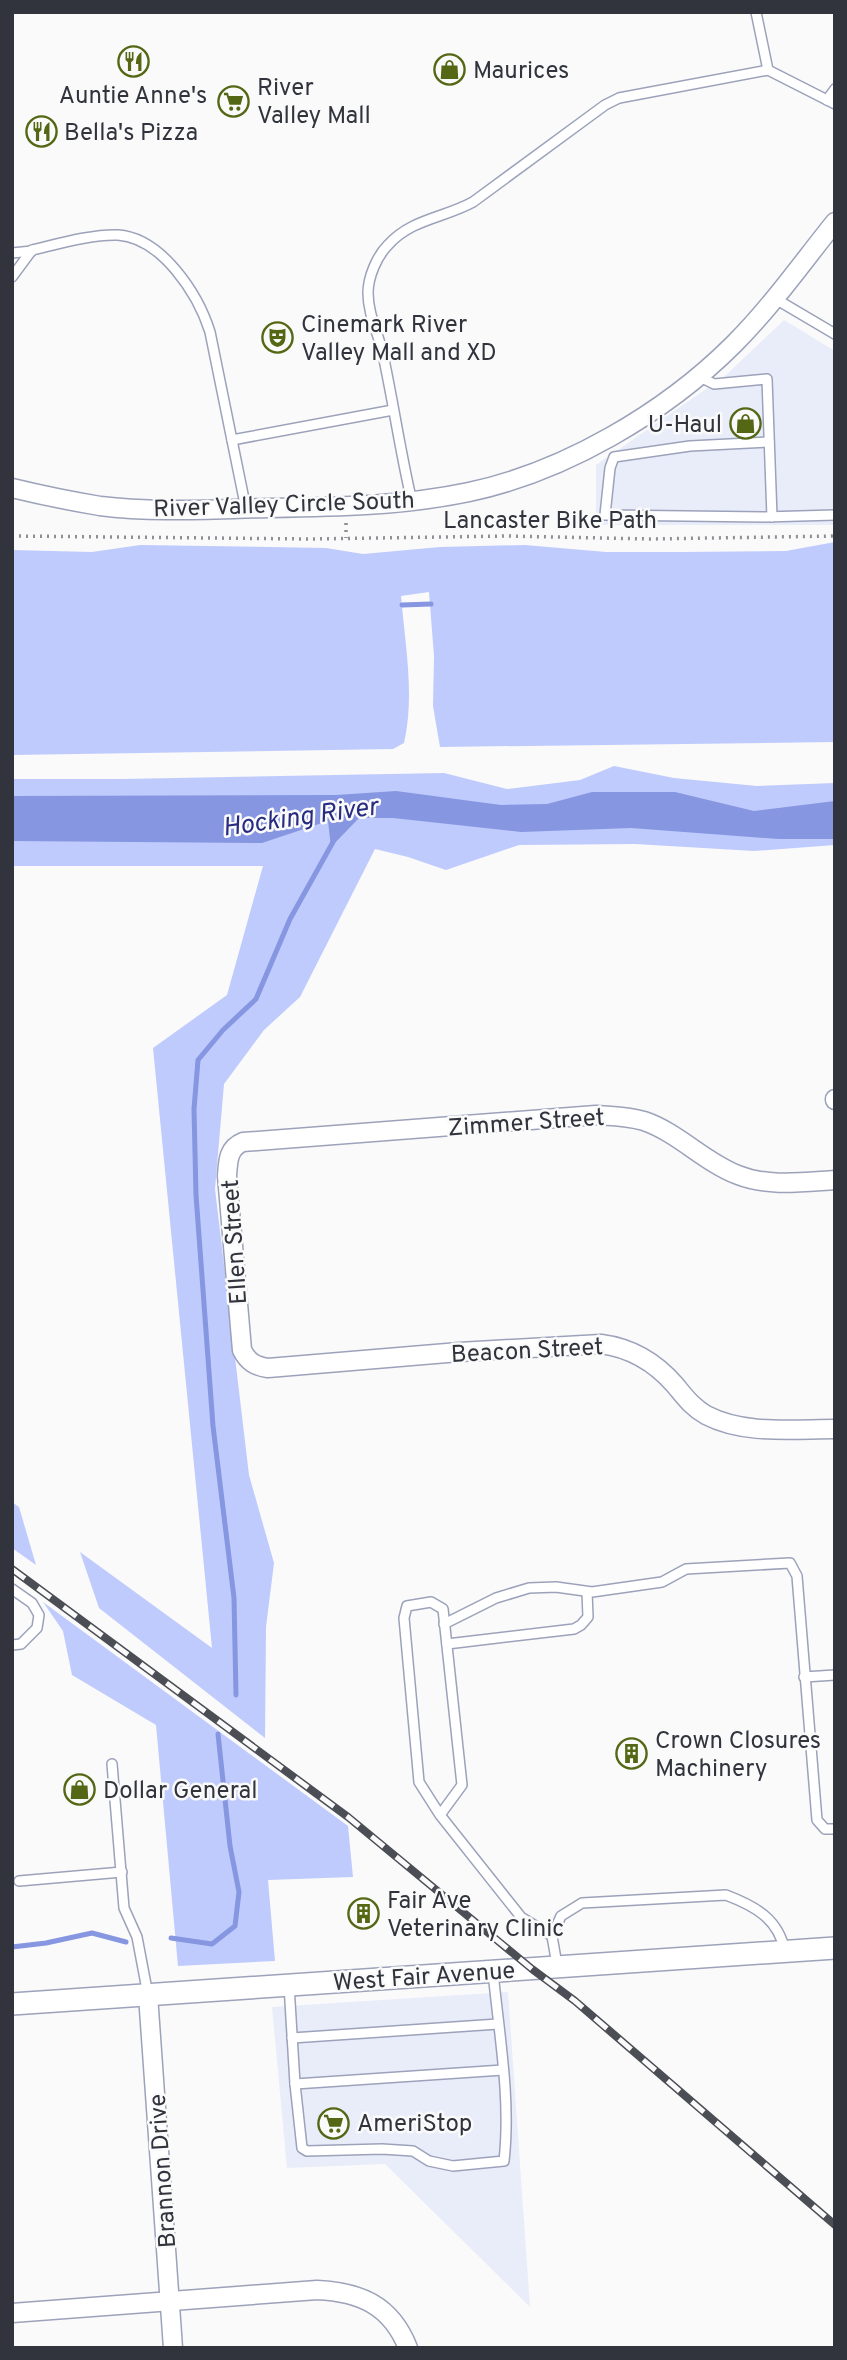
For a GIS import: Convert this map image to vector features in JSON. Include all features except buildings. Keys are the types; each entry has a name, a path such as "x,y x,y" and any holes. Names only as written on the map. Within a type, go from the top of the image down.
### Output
{"street":[{"name":"River Valley Circle South","path":"12,488 51,498 102,506 246,509 352,507 412,502 489,488 547,467 603,440 647,415 698,376 733,345 835,222"},
{"name":"Zimmer Street","path":"243,1142 570,1117 621,1116 643,1121 663,1130 708,1160 741,1177 781,1182 835,1180"},
{"name":"Ellen Street","path":"242,1350 227,1176 231,1150 236,1144 243,1142"},
{"name":"Beacon Street","path":"242,1350 247,1360 268,1368 601,1343 616,1346 646,1359 659,1368 686,1401 732,1425 835,1429"},
{"name":"West Fair Avenue","path":"12,2004 835,1948"},
{"name":"Brannon Drive","path":"148,1995 173,2348"},
{"path":"12,2313 317,2290 343,2291 365,2298 379,2308 403,2336 408,2348"}],"lane":[{"path":"756,12 768,70"},
{"path":"412,502 368,292 373,269 387,246 406,228 433,216 460,209 472,202 605,105 619,98 768,70 831,102 835,89"},
{"path":"12,253 119,235 145,244 186,280 204,312 210,332 246,509"},
{"path":"12,277 32,251"},
{"path":"774,298 835,334"},
{"path":"698,376 714,384 767,379 772,517"},
{"path":"232,439 393,410"},
{"path":"603,440 614,457 608,479 605,516 835,515"},
{"path":"614,457 690,446 769,442"},
{"path":"444,1623 496,1598 528,1588 556,1587 587,1592 662,1582 686,1569 790,1563 797,1576 817,1820 825,1829 835,1829"},
{"path":"12,1589 32,1603 39,1615 37,1628 21,1644 12,1645"},
{"path":"447,1644 574,1629 588,1617 587,1592"},
{"path":"440,1815 463,1785 443,1609 431,1602 407,1606 404,1618 419,1782 440,1815 521,1917 552,1936"},
{"path":"804,1677 835,1675"},
{"path":"112,1764 124,1908 137,1937 148,1995"},
{"path":"19,1881 122,1872"},
{"path":"557,1967 552,1936 561,1916 582,1903 726,1895 747,1903 767,1917 782,1936 785,1952"},
{"path":"289,1985 302,2148 307,2151 413,2151 429,2161 453,2166 504,2161 506,2139 503,2070 493,1972"},
{"path":"292,2038 498,2024"},
{"path":"295,2084 503,2070"}],"path":[{"name":"Lancaster Bike Path","path":"12,536 310,539 835,536"}],"shaded area":[{"name":"U-Haul","path":"784,320 835,351 835,525 596,525 596,465 725,376"},
{"path":"835,542 835,742 440,747 433,706 434,656 429,592 401,596 409,707 404,743 393,749 12,755 12,550 92,552 140,545 326,548 363,554 440,547 525,545 606,552 786,551"},
{"path":"614,766 674,778 757,786 835,783 835,845 754,851 635,844 519,845 446,870 375,849 300,997 264,1030 224,1084 215,1189 249,1475 274,1563 266,1627 265,1738 99,1608 80,1552 212,1648 153,1048 227,995 263,866 12,866 12,779 444,773 507,789 580,780"},
{"path":"12,1502 19,1507 36,1565 12,1548"},
{"path":"43,1602 348,1826 353,1877 268,1880 275,1961 178,1966 156,1725 72,1675 63,1631"},
{"path":"508,1992 530,2307 385,2164 287,2168 272,2007"}],"water":[{"name":"Hocking River","path":"396,791 501,805 547,804 592,792 675,792 754,811 835,801 835,839 779,839 631,828 521,832 393,818 359,818 331,847 328,821 262,843 12,841 12,796 336,795"}],"waterway":[{"path":"402,605 431,604"},
{"path":"236,1695 234,1598 213,1426 196,1195 194,1109 198,1060 223,1030 256,999 290,919 333,842"},
{"path":"171,1938 212,1944 235,1926 239,1892 230,1846 218,1734"},
{"path":"12,1947 92,1933 126,1942"}],"railway":[{"path":"12,1569 348,1817 532,1969 575,2001 835,2225"}],"place":[{"name":"Auntie Anne's","path":"133,61"},
{"name":"Maurices","path":"450,70"},
{"name":"River Valley Mall","path":"234,101"},
{"name":"Bella's Pizza","path":"41,132"},
{"name":"Cinemark River Valley Mall and XD","path":"278,338"},
{"name":"U-Haul","path":"745,424"},
{"name":"Crown Closures Machinery","path":"632,1754"},
{"name":"Dollar General","path":"80,1790"},
{"name":"Fair Ave Veterinary Clinic","path":"364,1914"},
{"name":"AmeriStop","path":"334,2123"}]}
